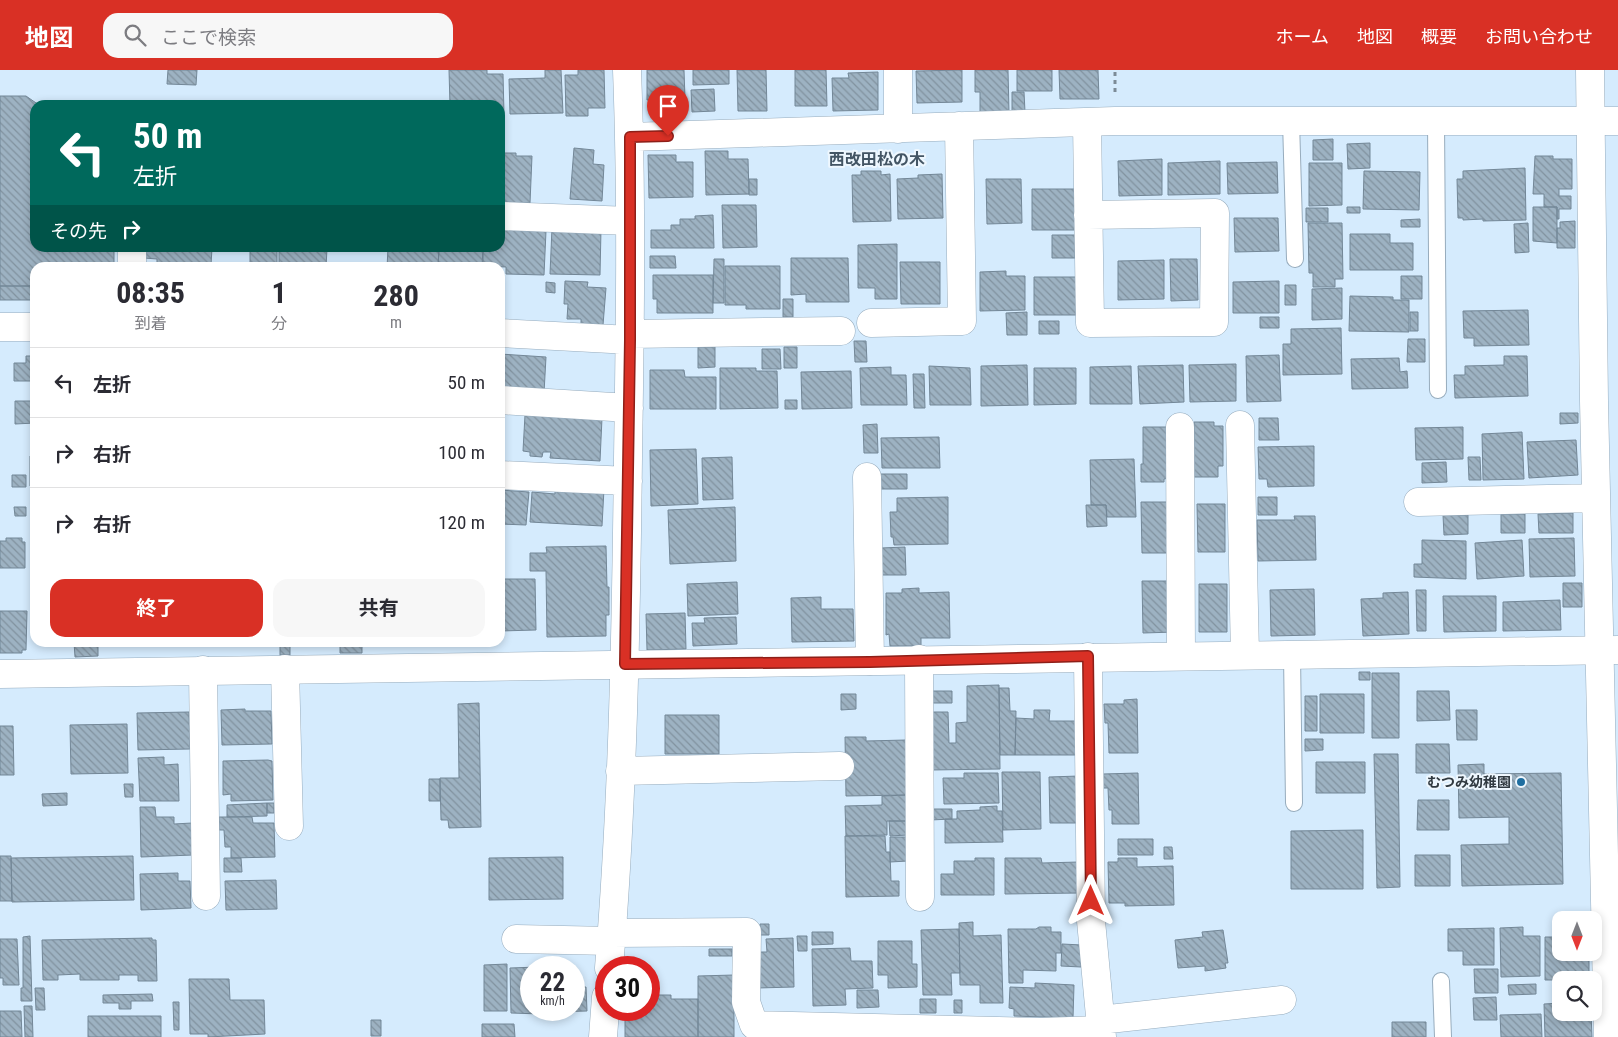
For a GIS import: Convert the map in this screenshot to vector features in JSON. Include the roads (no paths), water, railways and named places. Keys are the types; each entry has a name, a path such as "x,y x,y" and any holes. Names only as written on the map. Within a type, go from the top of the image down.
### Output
{"street":[{"path":"610,947 625,664 630,337 630,137 627,70"},
{"path":"898,70 898,129"},
{"path":"1590,70 1596,498 1608,650 1608,1037"},
{"path":"630,137 1087,122 1618,121"},
{"path":"1087,122 1088,215 1090,323 1214,322 1215,213 1088,215"},
{"path":"871,323 962,321 959,126"},
{"path":"505,216 630,221"},
{"path":"0,327 30,327"},
{"path":"505,333 630,337 841,331"},
{"path":"505,400 629,408"},
{"path":"1240,425 1245,654"},
{"path":"1180,427 1181,656"},
{"path":"505,474 628,481"},
{"path":"867,477 870,662"},
{"path":"1418,502 1596,498"},
{"path":"0,674 870,662 1088,656 1608,650"},
{"path":"1088,656 1091,921 1101,1029"},
{"path":"919,660 920,897"},
{"path":"285,669 289,826"},
{"path":"204,670 206,896"},
{"path":"620,771 840,766"},
{"path":"516,938 610,947 747,932 746,1002 754,1025 1040,1032 1101,1029 1282,1000"},
{"path":"603,1037 604,1021"}],"lane":[{"path":"1291,121 1295,259"},
{"path":"1436,121 1438,390"},
{"path":"1292,654 1294,804"},
{"path":"1441,981 1443,1037"}],"place":[{"name":"むつみ幼稚園","path":"1521,782"}],"district":[{"name":"西改田松の木","path":"877,159"}]}
